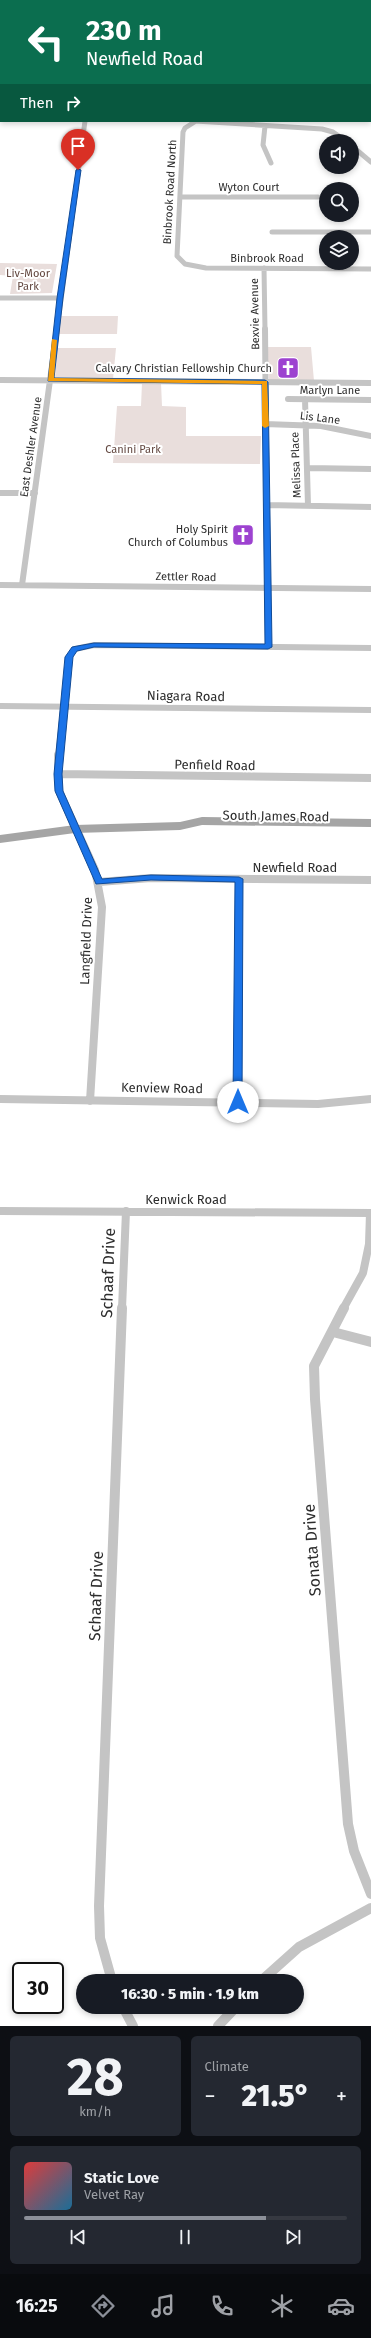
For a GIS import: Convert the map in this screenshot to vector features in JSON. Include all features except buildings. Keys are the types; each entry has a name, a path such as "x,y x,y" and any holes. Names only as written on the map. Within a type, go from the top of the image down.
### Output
{"main road":[{"name":"South James Road","path":"0,839 76,829 180,826 202,821 371,823"},
{"name":"South James Road","path":"180,826 193,829 371,831"}],"street":[{"name":"East Deshler Avenue","path":"22,585 85,122"},
{"name":"Binbrook Road North","path":"187,265 180,262 177,256 183,132 185,128 194,122"},
{"path":"209,122 322,129 336,134"},
{"path":"265,126 262,142 264,152 271,162"},
{"path":"359,152 371,162"},
{"name":"Wyton Court","path":"180,196 318,197"},
{"path":"272,232 371,232"},
{"name":"Binbrook Road","path":"187,265 206,268 371,269"},
{"name":"Bexvie Avenue","path":"264,268 268,647"},
{"path":"0,298 60,298"},
{"path":"0,380 371,383"},
{"name":"Marlyn Lane","path":"288,399 371,400"},
{"name":"Melissa Place","path":"305,399 308,506"},
{"name":"Lis Lane","path":"265,424 305,425 371,436"},
{"path":"307,468 371,469"},
{"path":"0,493 35,493"},
{"path":"266,505 371,507"},
{"name":"Zettler Road","path":"0,585 371,589"},
{"name":"Langfield Drive","path":"90,1101 102,907 99,882 59,791 58,774 69,657 75,649 94,645 268,647"},
{"path":"268,647 371,648"},
{"name":"Niagara Road","path":"0,706 371,710"},
{"name":"Penfield Road","path":"58,774 371,778"},
{"name":"Newfield Road","path":"99,882 151,878 371,880"},
{"path":"238,1102 239,879"},
{"name":"Kenview Road","path":"0,1099 318,1104 371,1098"},
{"name":"Kenwick Road","path":"0,1211 370,1213"},
{"name":"Schaaf Drive","path":"110,1974 100,1938 99,1906 126,1211"},
{"name":"Sonata Drive","path":"370,1213 369,1244 363,1272 314,1366 315,1399 348,1824 354,1851 371,1894"},
{"path":"332,1332 371,1342"},
{"path":"269,1974 299,1947 371,1908"},
{"path":"127,2014 133,2026"},
{"path":"218,2026 229,2014"}],"green space":[{"name":"Liv-Moor Park","path":"0,263 57,264 52,293 10,294 13,276 0,275"},
{"path":"60,316 118,316 117,334 58,334"},
{"path":"267,347 311,347 314,381 269,380"},
{"path":"57,348 116,348 113,379 55,377"},
{"name":"Canini Park","path":"142,383 161,383 162,406 186,407 186,436 261,436 260,464 113,463 117,406 141,406"}],"slow traffic":[{"path":"54,340 50,380 265,382 265,426"}],"place":[{"name":"Calvary Christian Fellowship Church","path":"288,368"},
{"name":"Holy Spirit Church of Columbus","path":"243,535"}],"route":[{"path":"78,170 50,380 265,382 268,647 94,645 75,649 69,657 58,758 59,791 99,882 151,878 239,879 238,1102"}]}
